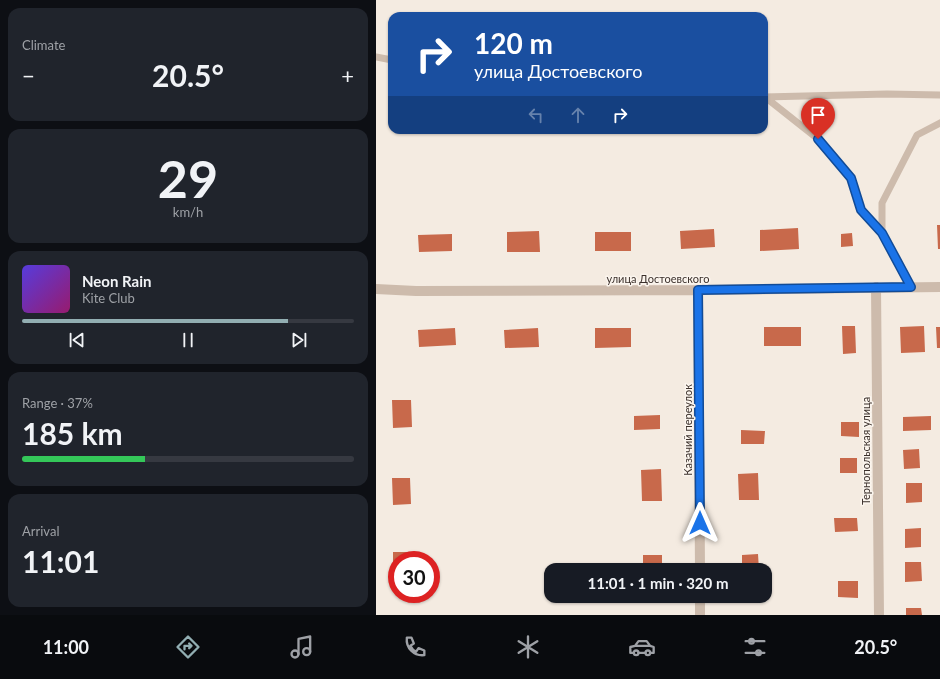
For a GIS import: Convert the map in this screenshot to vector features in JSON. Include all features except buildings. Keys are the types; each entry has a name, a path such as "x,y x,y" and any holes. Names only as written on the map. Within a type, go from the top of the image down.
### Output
{"street":[{"name":"Тернопольская улица","path":"876,287 878,615"},
{"name":"улица Достоевского","path":"376,288 416,291 940,287"},
{"name":"Казачий переулок","path":"698,290 700,563"},
{"path":"700,603 700,615"}],"lane":[{"path":"376,57 388,59"},
{"path":"768,97 887,94 940,95"},
{"path":"768,100 818,139 851,178 861,210 882,233 911,287"},
{"path":"882,233 882,203 917,135 940,124"}],"route":[{"path":"700,523 698,290 911,287 882,233 861,210 851,178 818,139"}]}
